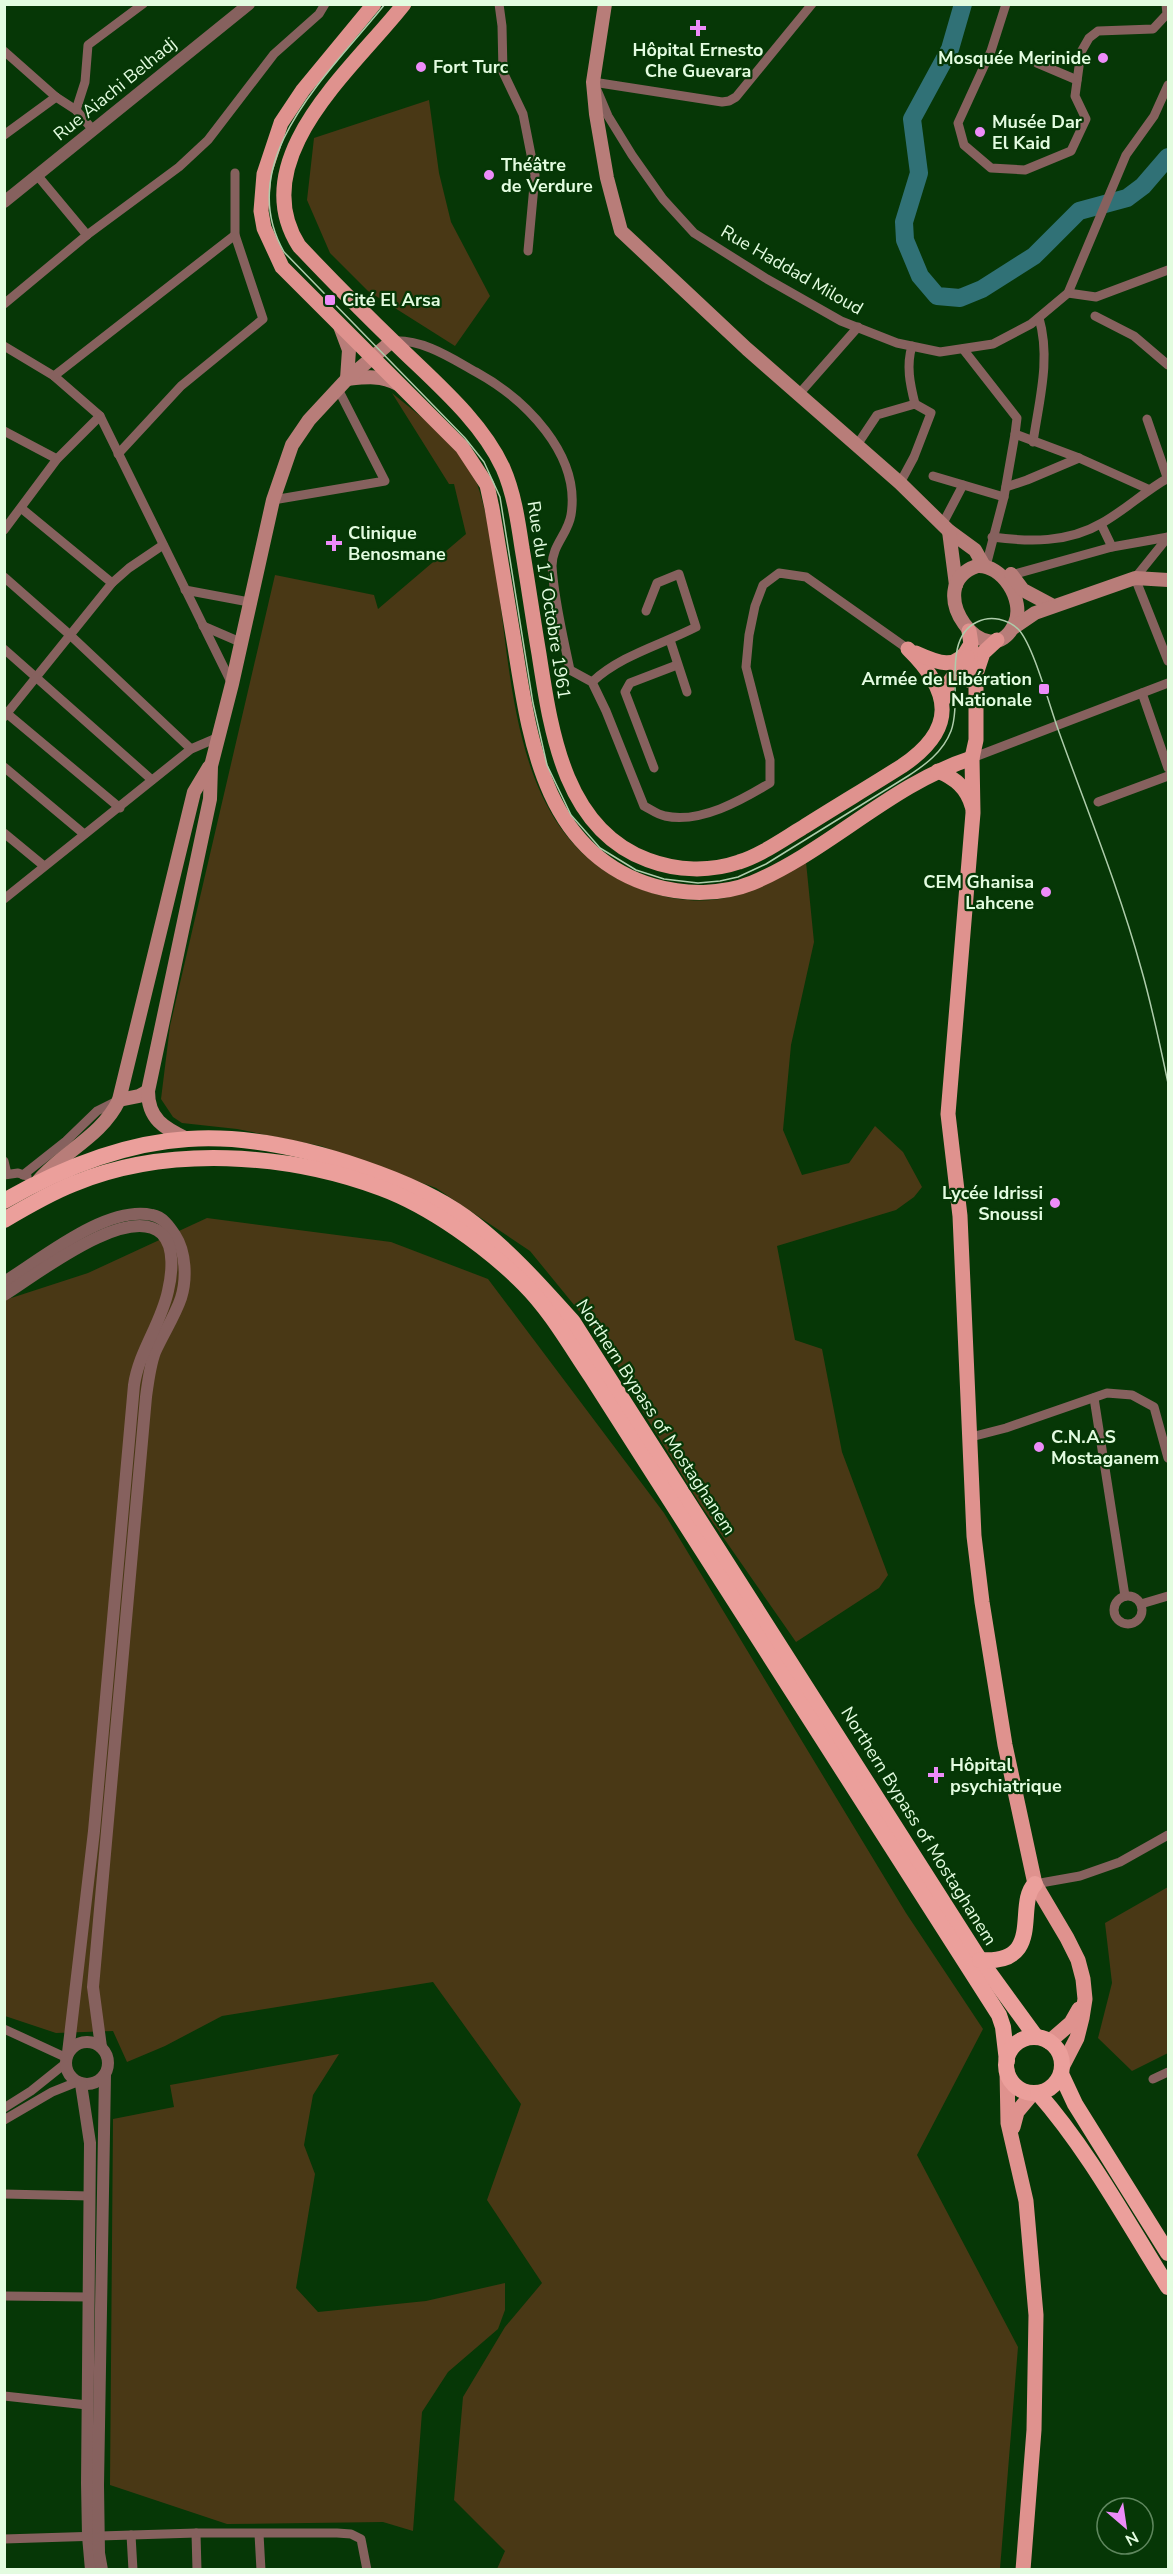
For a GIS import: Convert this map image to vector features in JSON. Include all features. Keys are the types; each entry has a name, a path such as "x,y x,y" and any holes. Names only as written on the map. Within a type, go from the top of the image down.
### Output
{"highway":[{"name":"Northern Bypass of Mostaghanem","path":"4,1201 32,1180 106,1155 187,1138 220,1138 279,1146 337,1159 382,1174 426,1194 463,1215 502,1247 536,1280 573,1322 980,1960 1042,2039"},
{"name":"Northern Bypass of Mostaghanem","path":"4,1220 74,1184 118,1170 198,1158 232,1158 284,1163 382,1188 427,1211 481,1248 525,1285 553,1319 999,2015 1003,2027 1006,2065"},
{"path":"980,1960 995,1961 1005,1958 1023,1940 1028,1894 1035,1884"},
{"path":"1168,2253 1075,2104 1062,2070 1059,2053 1042,2039 1020,2041 1014,2046 1006,2065 1016,2086 1035,2093 1054,2111 1082,2150 1168,2287"},
{"path":"1035,2093 1052,2087 1062,2070"}],"main road":[{"path":"365,50 398,4"},
{"name":"Rue du 17 Octobre 1961","path":"404,4 304,127 287,179 284,213 291,233 299,246 475,425 504,469 517,515 548,710 559,756 569,781 597,825 620,846 662,865 690,869 724,867 756,855 914,758 924,748 937,728 948,684 970,643"},
{"path":"605,4 594,82 596,114 607,178 621,231 686,294 900,483 946,528 975,550 985,566 1007,576 1023,590 1053,606"},
{"path":"372,8 291,106 281,123 269,156 261,193 264,228 282,267 462,447 487,484 523,700 539,766 555,802 572,830 600,860 627,876 661,888 697,892 729,889 749,884 784,867 917,781 972,758"},
{"path":"340,326 349,350 348,379"},
{"path":"187,1138 167,1129 154,1118 149,1109 148,1091 210,799 211,766 232,684 273,500 291,445 309,420 371,357 392,341"},
{"path":"348,379 371,376 388,378 398,384"},
{"path":"946,528 956,585 957,608 970,643 968,740 972,758 973,813 948,1114 960,1216 974,1536 1005,1745 1035,1884 1078,1960 1083,1978 1085,1999 1077,2038 1062,2070"},
{"path":"956,585 967,571 985,566"},
{"path":"1007,576 1018,611 1012,630"},
{"path":"972,758 976,740 977,666 983,653 997,640 1030,615 1053,606 1134,578 1168,580"},
{"path":"1013,594 1030,606 1053,606"},
{"path":"970,643 997,640"},
{"path":"908,649 945,664 964,657 970,643"},
{"path":"908,649 935,680 943,700"},
{"path":"32,1180 51,1168 98,1129 114,1110 119,1100 194,792 211,766"},
{"path":"938,771 958,782 965,791 973,813"},
{"path":"119,1100 139,1096 148,1091"},
{"path":"1042,2039 1071,2023 1085,1999"},
{"path":"1006,2065 1011,2139 1026,2201 1036,2315 1034,2430 1023,2570"},
{"path":"1011,2139 1017,2112 1035,2093"}],"street":[{"path":"76,110 85,82 88,45 143,4"},
{"name":"Rue Aiachi Belhadj","path":"4,202 249,4"},
{"path":"4,304 87,235 179,167 208,140 274,54 319,14 325,4"},
{"path":"499,4 503,72 523,114 535,175 528,251"},
{"path":"594,82 722,102 729,101 736,97 812,4"},
{"path":"1006,4 991,51 958,123 964,145 991,168 1025,170 1071,151 1086,119 1075,96 1081,52 1089,39 1098,31 1153,29 1167,14 1166,4"},
{"path":"4,51 56,97 76,110 93,130"},
{"path":"1036,63 1077,80"},
{"name":"Rue Haddad Miloud","path":"594,82 608,116 632,155 663,200 694,233 767,279 842,321 897,344 940,352 993,344 1039,318 1068,293 1126,155 1154,116 1168,85"},
{"path":"4,135 56,97"},
{"path":"118,454 181,386 262,322 263,316 235,235 235,173"},
{"path":"37,175 87,235"},
{"path":"54,376 235,235"},
{"path":"1068,293 1096,297 1168,270"},
{"path":"1095,316 1134,336 1168,365"},
{"path":"1033,442 1045,370 1039,318"},
{"path":"799,394 858,327"},
{"path":"392,341 405,340 438,351 489,379 538,418 559,450 572,490 572,508 571,518 555,547 552,565 570,670 592,682 644,806 665,816 692,816 748,796 770,783 770,759 746,667 748,634 763,585 779,573 806,578 908,649"},
{"path":"4,346 54,376 100,416 232,684"},
{"path":"912,346 908,358 909,381 915,404"},
{"path":"963,349 1017,418 1004,497 985,566"},
{"path":"273,500 385,481 338,390"},
{"path":"857,445 877,415 915,404 931,413 914,457 900,483"},
{"path":"4,530 57,459 100,416"},
{"path":"992,537 1018,541 1053,540 1101,524 1148,489 1168,479 1148,419"},
{"path":"4,431 57,459"},
{"path":"1015,434 1079,458 1148,489"},
{"path":"1006,487 1079,458"},
{"path":"933,476 1004,497"},
{"path":"946,528 963,485"},
{"path":"21,508 112,583"},
{"path":"1101,524 1112,547"},
{"path":"1007,576 1112,547 1168,537"},
{"path":"1168,537 1134,578 1168,661"},
{"path":"120,808 5,714 112,583 129,568 163,545"},
{"path":"592,682 605,670 633,654 696,627 679,574 657,583 646,611"},
{"path":"4,577 191,748"},
{"path":"185,590 249,602"},
{"path":"203,626 240,642"},
{"path":"670,640 687,692"},
{"path":"4,649 153,780"},
{"path":"654,768 626,692 630,683 677,665"},
{"path":"972,758 1168,683"},
{"path":"1142,693 1168,768"},
{"path":"4,899 120,808 191,748 219,737"},
{"path":"4,767 84,834"},
{"path":"1098,802 1168,776"},
{"path":"4,833 44,866"},
{"path":"4,1161 6,1175 32,1180"},
{"path":"4,1282 86,1232 110,1220 134,1214 153,1215 165,1221 177,1239 183,1257 184,1279 181,1297 154,1354 146,1396 93,1987 101,2047 109,2063 105,2075 91,2570"},
{"path":"4,1294 70,1253 117,1229 143,1225 159,1232 169,1244 171,1252 168,1292 140,1359 134,1385 95,1819 67,2058 69,2074 79,2083 89,2123 87,2405 93,2536 102,2570"},
{"path":"971,1437 1006,1428 1107,1393 1131,1395 1154,1407 1168,1458"},
{"path":"1094,1398 1125,1596"},
{"path":"1125,1596 1135,1597 1141,1604 1142,1613 1137,1621 1128,1624 1119,1621 1114,1613 1114,1604 1125,1596"},
{"path":"1141,1604 1168,1596"},
{"path":"1035,1884 1080,1876 1120,1862 1168,1835"},
{"path":"4,2029 67,2058"},
{"path":"4,2108 31,2091 83,2042 96,2043 101,2047"},
{"path":"1153,2079 1168,2072"},
{"path":"4,2120 59,2088 79,2083 94,2083 105,2075"},
{"path":"4,2194 90,2196"},
{"path":"4,2296 89,2297"},
{"path":"4,2396 87,2405"},
{"path":"4,2539 196,2533 351,2534 362,2539 367,2570"},
{"path":"196,2533 197,2570"},
{"path":"259,2534 261,2570"},
{"path":"131,2535 133,2570"}],"shaded area":[{"path":"429,100 439,173 451,222 490,296 455,346 368,291 330,253 307,200 314,138"},
{"path":"392,393 445,439 474,475 488,524 512,692 524,747 543,797 571,841 611,875 624,882 654,894 686,900 702,901 733,896 761,885 806,862 814,942 791,1045 783,1130 802,1175 849,1163 875,1126 903,1152 922,1187 914,1197 896,1210 777,1246 795,1340 822,1349 842,1452 888,1575 879,1588 796,1642 700,1504 635,1399 606,1344 530,1251 436,1188 321,1146 237,1129 182,1123 173,1117 161,1099 170,1026 275,575 374,595 378,609 466,534 454,484 449,484"},
{"path":"207,1218 391,1242 488,1279 664,1513 906,1913 983,2029 917,2155 1018,2347 1000,2569 497,2569 505,2551 454,2500 463,2397 505,2327 542,2283 487,2200 521,2104 433,1982 222,2016 165,2046 127,2062 113,2031 56,2033 5,2016 5,1300 88,1273"},
{"path":"1168,1887 1168,2053 1132,2071 1098,2038 1112,1983 1105,1923"},
{"path":"339,2054 313,2095 304,2145 315,2174 296,2288 318,2312 426,2301 505,2283 505,2310 498,2329 448,2372 422,2412 413,2531 383,2522 227,2524 110,2485 113,2119 174,2107 170,2085"}],"waterway":[{"path":"963,4 950,49 912,119 919,173 904,222 905,240 920,276 937,296 960,298 982,289 1034,256 1079,211 1127,198 1143,186 1168,157"}],"tram line":[{"path":"385,4 316,87 295,118 279,150 270,183 271,217 284,252 465,438 484,462 500,497 533,703 547,765 571,815 600,848 636,870 664,879 698,883 738,877 766,864 908,776 933,757 948,739 954,718 955,670 959,642 966,630 977,622 988,619 1005,621 1015,626 1025,638 1113,879 1145,982 1168,1083"}],"place":[{"name":"Hôpital Ernesto Che Guevara","path":"698,28"},
{"name":"Mosquée Merinide","path":"1103,58"},
{"name":"Fort Turc","path":"421,67"},
{"name":"Musée Dar El Kaid","path":"980,132"},
{"name":"Théâtre de Verdure","path":"489,175"},
{"name":"Cité El Arsa","path":"330,300"},
{"name":"Clinique Benosmane","path":"334,543"},
{"name":"Armée de Libération Nationale","path":"1044,689"},
{"name":"CEM Ghanisa Lahcene","path":"1046,892"},
{"name":"Lycée Idrissi Snoussi","path":"1055,1203"},
{"name":"C.N.A.S Mostaganem","path":"1039,1447"},
{"name":"Hôpital psychiatrique","path":"936,1775"}]}
